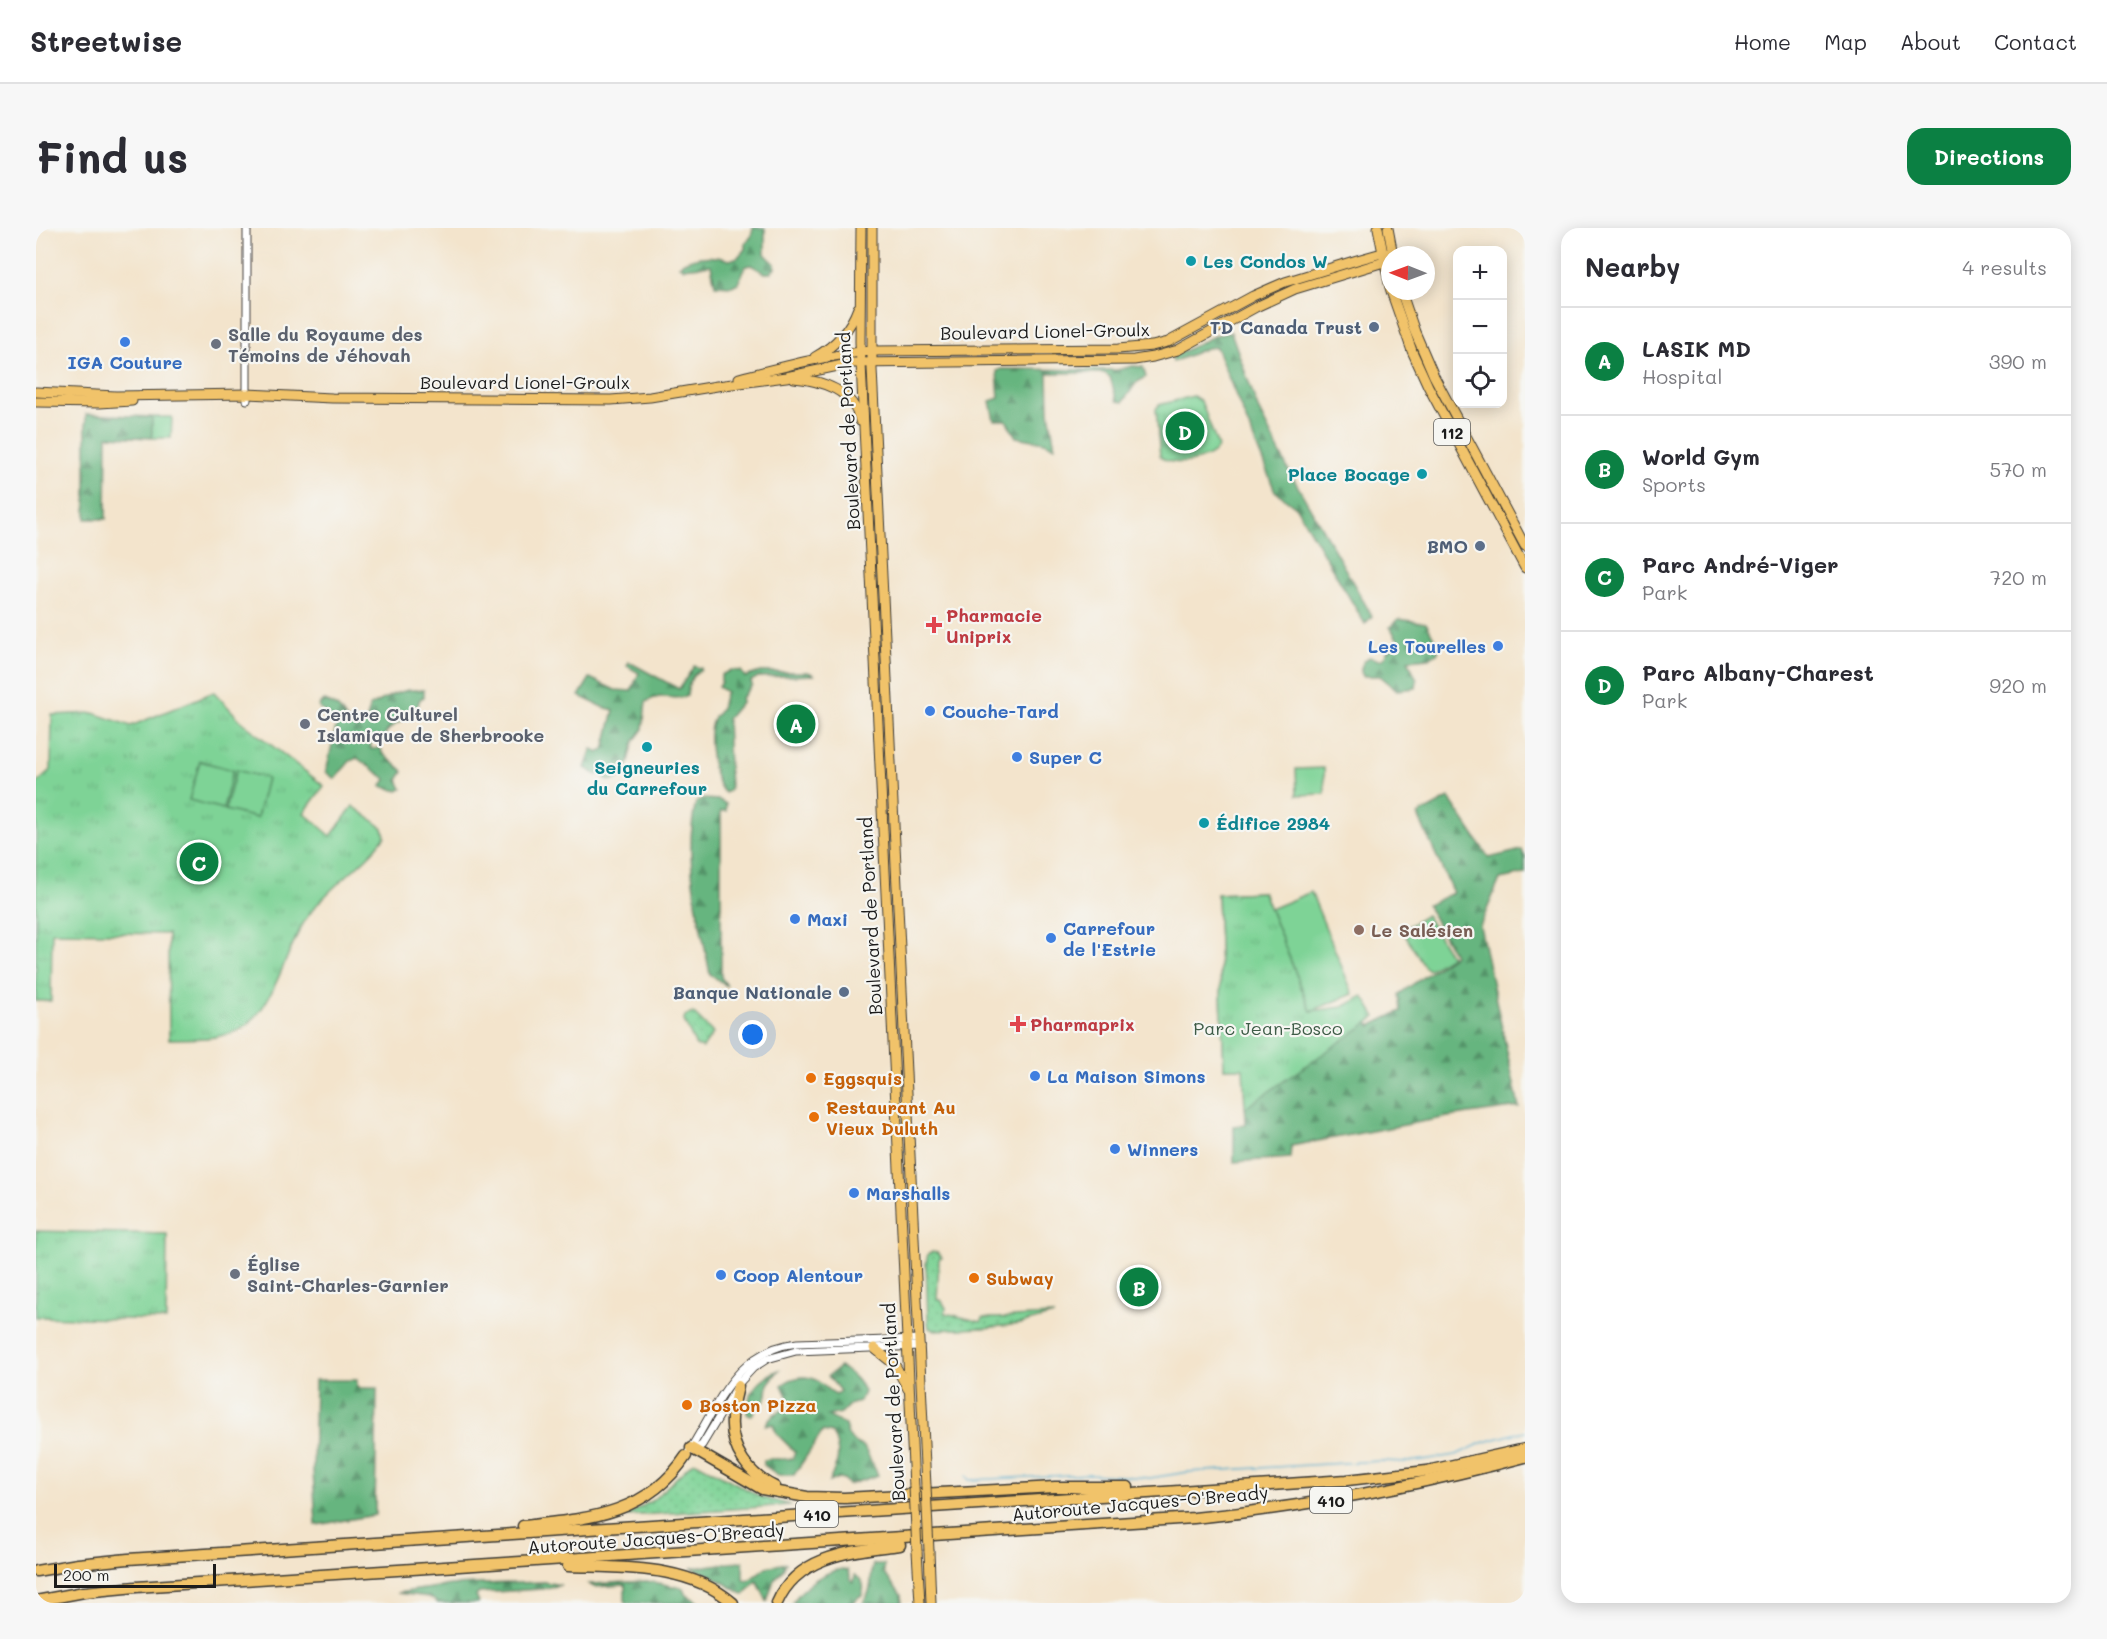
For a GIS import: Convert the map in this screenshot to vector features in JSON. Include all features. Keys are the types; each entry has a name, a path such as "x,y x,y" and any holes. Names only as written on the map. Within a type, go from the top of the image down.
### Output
{"highway":[{"path":"738,1386 732,1423 735,1442 742,1459 753,1473 766,1482 784,1491 807,1497"},
{"name":"Autoroute Jacques-O'Bready","path":"36,1570 114,1560 1401,1475 1456,1466 1525,1449"},
{"path":"422,1539 580,1520 611,1512 656,1488 675,1471 690,1452 762,1489 807,1497 844,1498 1064,1486 1213,1488"},
{"name":"Autoroute Jacques-O'Bready","path":"36,1601 84,1592 136,1587 1185,1519 1307,1504 1407,1486 1525,1457"},
{"path":"777,1603 787,1585 799,1573 827,1558 860,1550 998,1532"},
{"path":"511,1563 663,1572 704,1584 733,1603"}],"main road":[{"name":"Boulevard de Portland","path":"861,228 860,357 920,1603"},
{"name":"Boulevard de Portland","path":"872,228 871,351 931,1603"},
{"name":"112","path":"1378,228 1385,246"},
{"name":"112","path":"1388,228 1389,246"},
{"name":"Boulevard Lionel-Groulx","path":"36,392 116,396 332,398 611,400 650,397 786,377 860,357 871,351 1118,349 1158,345 1179,338 1252,296 1285,282 1381,258"},
{"name":"Boulevard Lionel-Groulx","path":"717,386 795,364 860,357 872,362 1116,361 1153,357 1178,350 1295,288 1381,259"},
{"name":"112","path":"1394,300 1412,351 1428,386 1525,568"},
{"name":"112","path":"1404,300 1434,376 1525,546"},
{"path":"795,364 816,357 838,341 847,331 860,303"},
{"path":"786,377 825,384 848,398 858,413 865,450"},
{"name":"Boulevard Lionel-Groulx","path":"36,402 99,403 247,397"},
{"path":"874,1348 895,1365 910,1392"}],"street":[{"path":"247,228 247,397"},
{"path":"690,1452 733,1380 748,1363 765,1351 782,1345 802,1342 919,1343"},
{"path":"690,1452 702,1445 738,1386 756,1366 777,1355 796,1351 874,1348 907,1343"}],"green space":[{"path":"753,228 765,228 765,254 775,264 775,268 770,273 765,273 751,265 746,266 738,283 732,286 715,285 711,265 683,268 679,265 697,258 717,257 730,260 738,257 745,249 745,243 751,237"},
{"path":"1231,332 1259,411 1288,469 1372,616 1365,624 1296,507 1275,491 1216,347 1207,348 1173,362 1172,357 1216,335"},
{"path":"1133,366 1143,367 1146,377 1136,383 1123,402 1117,401 1110,377 1104,373 1048,373 1049,411 1055,447 1045,442 1016,437 1006,420 994,420 990,401 999,398 997,371 1001,369 1117,370"},
{"path":"1193,396 1201,401 1218,447 1208,456 1190,462 1165,460 1160,456 1156,409 1159,405"},
{"path":"86,414 152,417 152,438 107,436 106,519 86,519"},
{"path":"152,417 172,417 171,438 152,438"},
{"path":"1398,619 1426,623 1438,646 1438,652 1429,658 1408,660 1417,680 1416,688 1397,690 1380,676 1363,676 1361,671 1362,665 1369,657 1379,660 1384,658 1387,651 1400,643 1390,627"},
{"path":"629,662 679,689 694,666 701,670 691,680 687,696 682,698 658,697 646,702 643,729 634,741 626,773 615,780 608,781 601,774 597,775 585,768 592,749 598,753 604,750 614,710 579,696 590,678 615,690 631,691 639,673 627,666"},
{"path":"731,670 741,671 745,677 760,672 808,672 815,675 758,677 751,681 752,685 741,698 742,701 727,719 730,790 725,793 720,787 713,768 710,734 714,717 720,711 726,692 718,687 721,675"},
{"path":"408,690 424,690 424,697 420,699 417,708 406,712 407,715 384,737 370,737 371,749 381,748 382,753 402,770 398,780 402,789 398,791 381,786 385,778 357,758 350,761 335,779 326,772 337,722 319,708 320,703 325,701 336,707 348,722 358,727 367,719 370,706"},
{"path":"214,692 243,723 324,786 304,813 331,836 353,806 383,828 385,836 311,912 295,939 267,1000 259,1013 239,1030 214,1037 169,1039 168,934 52,932 51,1001 36,1001 36,784 51,770 52,715 94,713 131,726"},
{"path":"200,761 233,770 223,809 189,800"},
{"path":"1324,768 1325,794 1297,795 1296,769"},
{"path":"236,770 267,778 257,818 225,810"},
{"path":"1449,798 1489,858 1522,850 1525,858 1525,874 1500,879 1480,926 1519,1107 1448,1117 1291,1146 1290,1158 1234,1162 1234,1126 1246,1125 1244,1068 1224,1068 1217,894 1263,892 1297,977 1308,1022 1361,1002 1370,1026 1401,1011 1399,994 1454,955 1427,905 1453,893 1418,815"},
{"path":"703,799 719,800 726,804 726,811 721,811 721,977 727,986 710,975 694,889 692,824 696,802"},
{"name":"Parc Jean-Bosco","path":"1263,892 1311,1011 1343,1007 1363,996 1376,1017 1245,1108 1243,1068 1224,1068 1217,894"},
{"path":"1311,892 1353,994 1311,1011 1270,909"},
{"path":"1426,915 1451,956 1429,970 1425,968 1402,930"},
{"path":"693,1013 713,1033 703,1048 696,1046 684,1021 685,1016"},
{"path":"36,1231 167,1234 166,1320 36,1317"},
{"path":"938,1253 942,1258 939,1259 937,1300 941,1300 946,1308 945,1313 981,1322 983,1318 1054,1315 1020,1324 985,1328 933,1330 929,1328 926,1263 928,1254"},
{"path":"840,1367 855,1377 864,1392 860,1401 849,1405 841,1413 828,1416 845,1425 851,1439 864,1447 878,1475 848,1485 844,1479 838,1478 829,1482 837,1463 838,1452 832,1433 823,1431 794,1475 778,1475 764,1465 764,1460 793,1458 795,1452 777,1434 773,1424 765,1426 774,1415 787,1409 789,1400 782,1385 796,1378 806,1377 816,1380 836,1395 840,1391 828,1376"},
{"path":"779,1370 768,1384 767,1395 763,1403 752,1415 747,1414 749,1399 756,1387 766,1377"},
{"path":"315,1380 357,1380 357,1388 377,1388 375,1515 316,1525 313,1471"},
{"path":"696,1462 763,1498 791,1505 626,1516 653,1500 692,1463"},
{"path":"743,1561 743,1579 748,1581 766,1567 786,1563 774,1580 767,1601 757,1581 744,1595 713,1576 691,1568"},
{"path":"873,1564 884,1564 884,1573 901,1595 902,1603 863,1603 870,1589"},
{"path":"842,1569 848,1570 852,1582 855,1575 863,1584 862,1595 854,1603 792,1603 814,1581"},
{"path":"647,1581 683,1588 685,1594 700,1603 625,1603 625,1585 594,1587 589,1584"},
{"path":"544,1582 561,1585 542,1589 479,1593 476,1596 479,1603 438,1603 429,1597 397,1593 451,1585"}],"waterway":[{"path":"966,1476 969,1480 1090,1474 1150,1478 1188,1472 1380,1461 1408,1462 1456,1455 1484,1442 1525,1431"}],"place":[{"name":"Les Condos W","path":"1191,261"},
{"name":"TD Canada Trust","path":"1374,327"},
{"name":"IGA Couture","path":"125,342"},
{"name":"Salle du Royaume des Témoins de Jéhovah","path":"216,344"},
{"name":"Parc Albany-Charest","path":"1185,431"},
{"name":"Place Bocage","path":"1422,474"},
{"name":"BMO","path":"1480,546"},
{"name":"Pharmacie Uniprix","path":"934,625"},
{"name":"Les Tourelles","path":"1498,646"},
{"name":"Couche-Tard","path":"930,711"},
{"name":"Centre Culturel Islamique de Sherbrooke","path":"305,724"},
{"name":"LASIK MD","path":"796,724"},
{"name":"Seigneuries du Carrefour","path":"647,747"},
{"name":"Super C","path":"1017,757"},
{"name":"Édifice 2984","path":"1204,823"},
{"name":"Parc André-Viger","path":"199,862"},
{"name":"Maxi","path":"795,919"},
{"name":"Le Salésien","path":"1359,930"},
{"name":"Carrefour de l'Estrie","path":"1051,938"},
{"name":"Banque Nationale","path":"844,992"},
{"name":"Pharmaprix","path":"1018,1024"},
{"name":"La Maison Simons","path":"1035,1076"},
{"name":"Eggsquis","path":"811,1078"},
{"name":"Restaurant Au Vieux Duluth","path":"814,1117"},
{"name":"Winners","path":"1115,1149"},
{"name":"Marshalls","path":"854,1193"},
{"name":"Église Saint-Charles-Garnier","path":"235,1274"},
{"name":"Coop Alentour","path":"721,1275"},
{"name":"Subway","path":"974,1278"},
{"name":"World Gym","path":"1139,1287"},
{"name":"Boston Pizza","path":"687,1405"}]}
